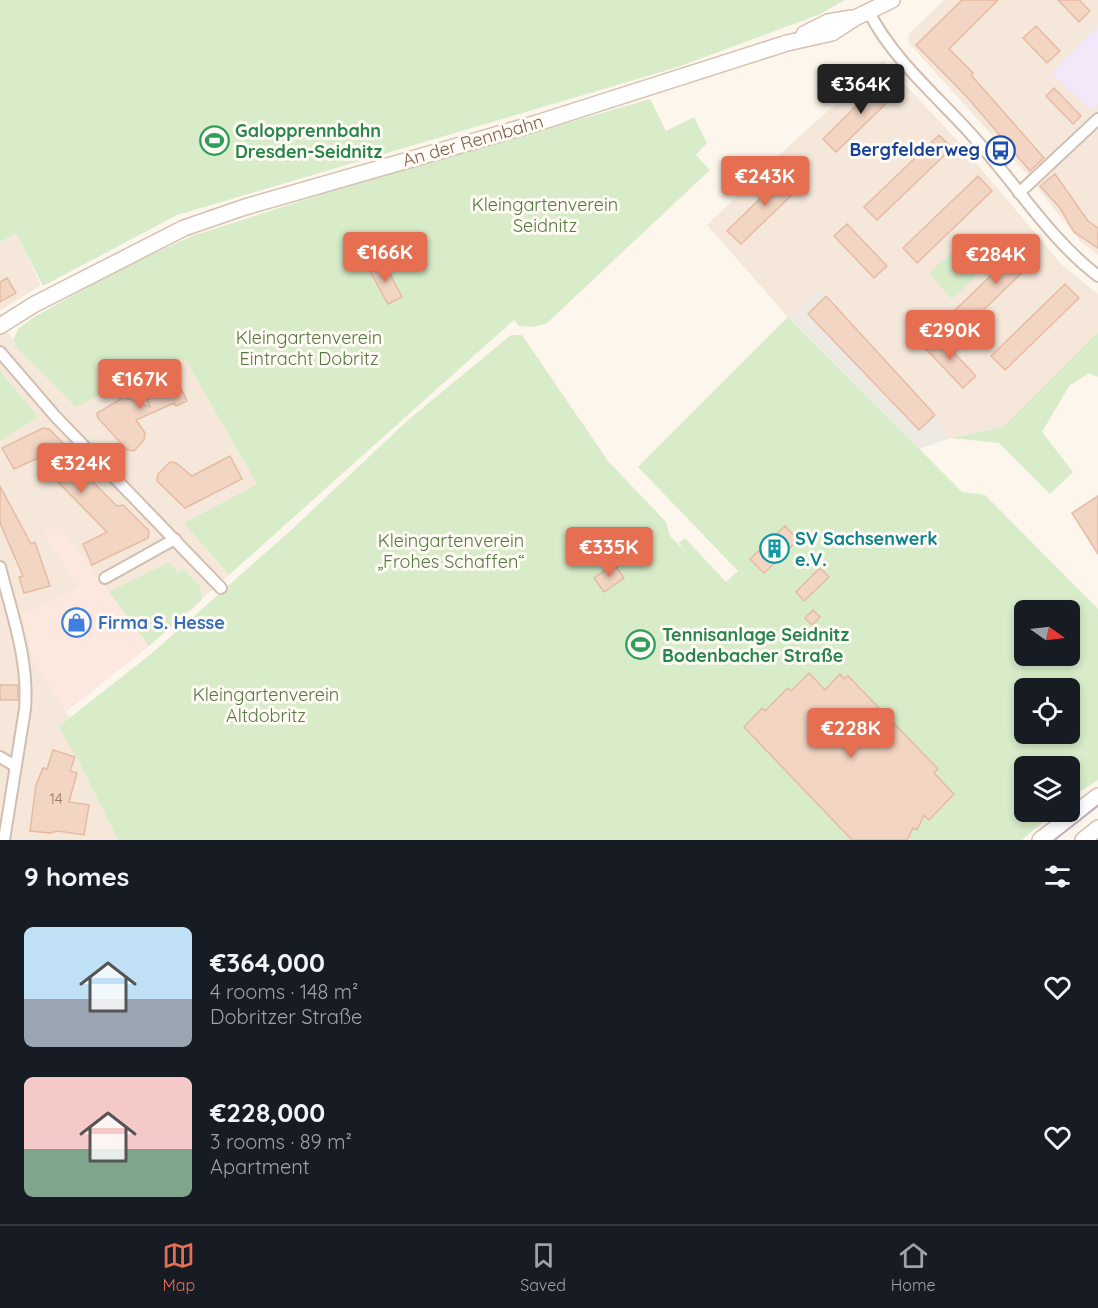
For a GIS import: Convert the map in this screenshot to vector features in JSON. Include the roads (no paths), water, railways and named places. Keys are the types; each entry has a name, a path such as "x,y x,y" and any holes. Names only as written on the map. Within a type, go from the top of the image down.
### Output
{"main road":[{"name":"An der Rennbahn","path":"0,326 35,304 184,228 244,207 537,123 788,43 832,33 892,0"},
{"path":"1040,840 1098,796"},
{"path":"1083,840 1098,828"}],"street":[{"path":"862,15 955,116 1065,248 1098,276"},
{"path":"1019,193 1098,119"},
{"path":"0,352 55,416 176,538 221,588"},
{"path":"105,578 176,538"},
{"path":"0,567 25,667 25,709 4,840"},
{"path":"0,757 15,766"}],"tram line":[{"path":"1055,840 1098,805"}],"place":[{"name":"Galopprennbahn Dresden-Seidnitz","path":"214,141"},
{"name":"Bergfelderweg","path":"1001,150"},
{"name":"SV Sachsenwerk e.V.","path":"774,549"},
{"name":"Firma S. Hesse","path":"77,623"},
{"name":"Tennisanlage Seidnitz Bodenbacher Straße","path":"641,645"}],"park label":[{"name":"Kleingartenverein Seidnitz","path":"545,215"},
{"name":"Kleingartenverein Eintracht Dobritz","path":"309,348"},
{"name":"Kleingartenverein „Frohes Schaffen“","path":"451,551"},
{"name":"Kleingartenverein Altdobritz","path":"266,705"}]}
